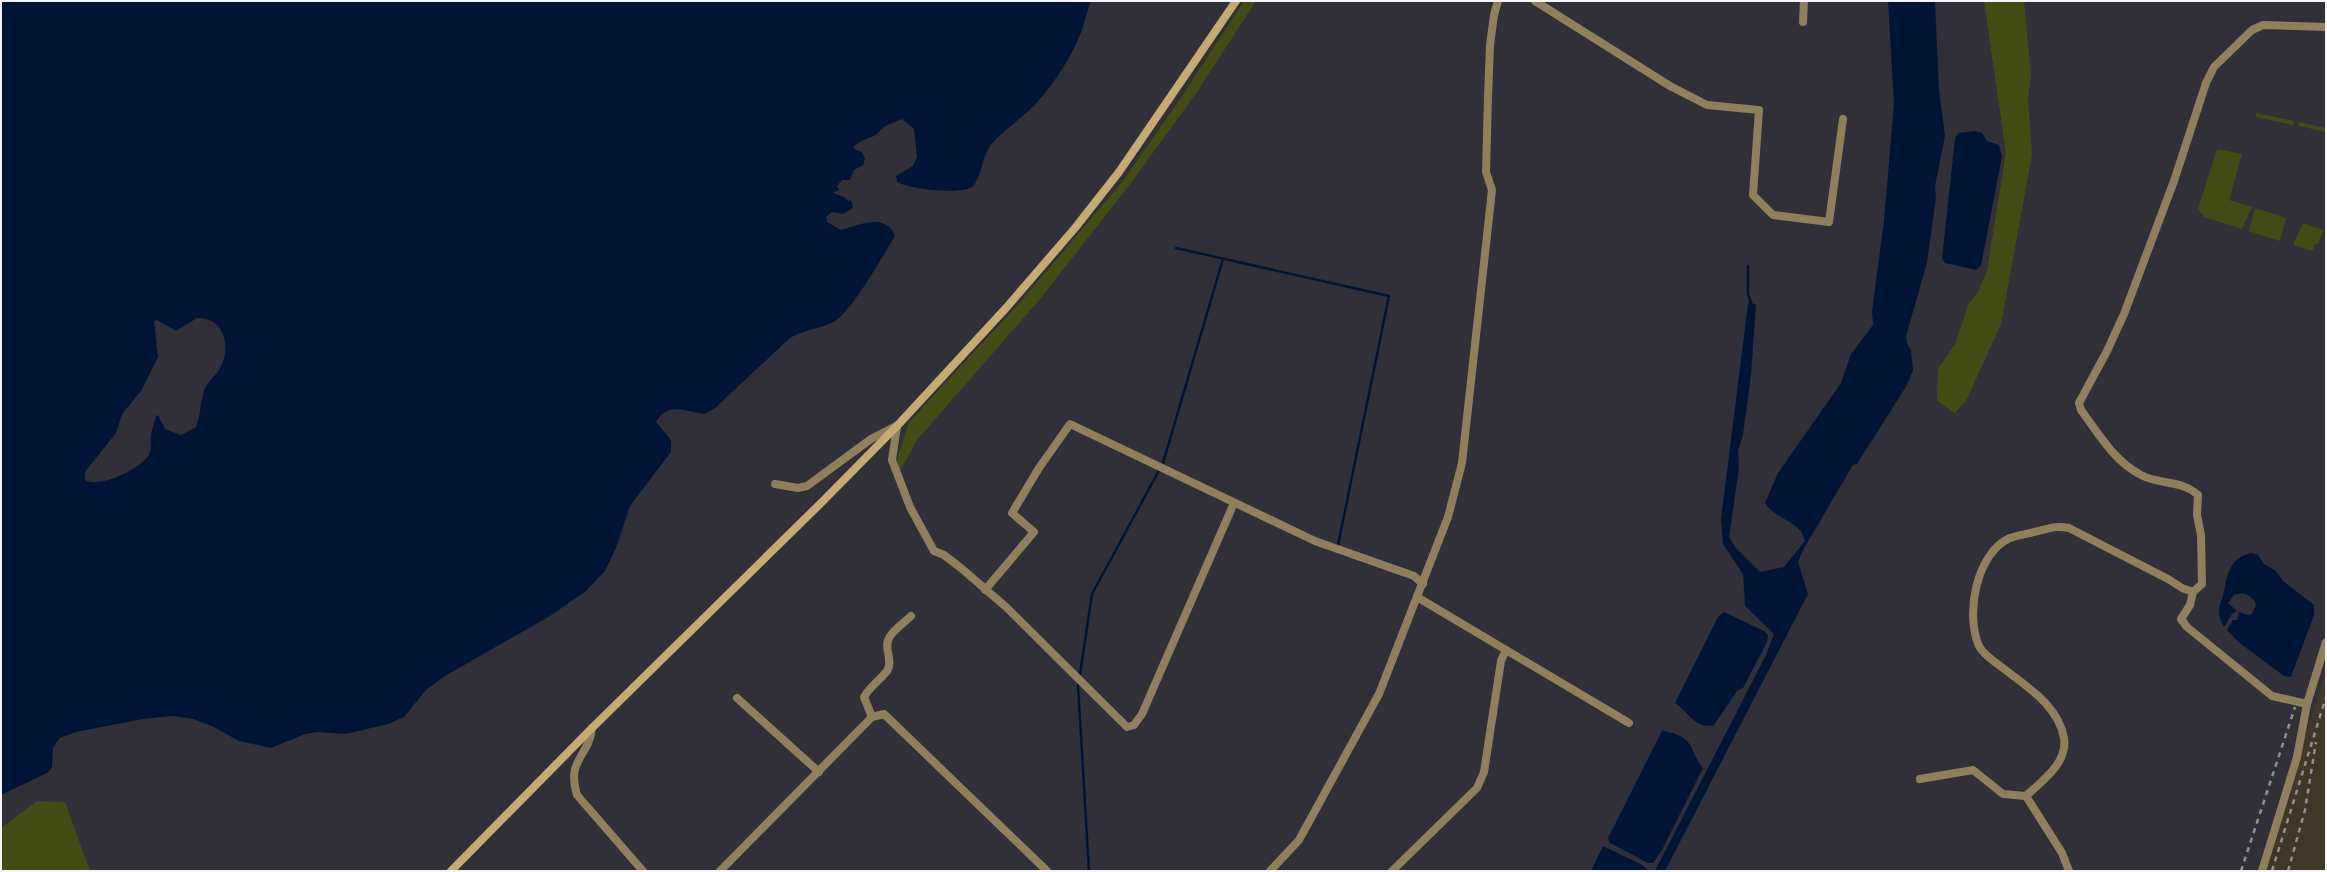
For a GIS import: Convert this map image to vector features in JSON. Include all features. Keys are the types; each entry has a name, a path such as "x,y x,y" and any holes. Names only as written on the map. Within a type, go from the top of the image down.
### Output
{"street":[{"path":"451,871 592,728 738,586 897,426 1006,308 1075,228 1119,172 1236,1"},
{"path":"1270,871 1299,840 1379,694 1448,517 1462,463 1492,190 1486,172 1489,68 1494,15 1498,1"},
{"path":"1535,1 1670,86 1707,105 1759,110 1753,195 1773,215 1829,222 1843,119"},
{"path":"1803,22 1804,1"},
{"path":"2306,704 2272,696 2187,627 2182,619 2190,605 2193,592 2202,584 2201,536 2197,515 2198,495 2191,489 2181,485 2156,482 2140,475 2109,448 2081,410 2079,403 2107,351 2124,314 2174,181 2206,83 2214,67 2252,30 2263,25 2326,27"},
{"path":"985,590 1034,532 1012,513 1039,468 1070,424 1315,541 1414,576 1423,584"},
{"path":"775,484 798,488 807,486 871,439 897,426"},
{"path":"897,426 892,460 900,485 934,551 944,555 1006,607 1122,725 1131,728 1142,714 1234,503"},
{"path":"1920,779 1972,770 2003,794 2026,796 2059,763 2065,750 2064,737 2058,721 2039,696 1991,659 1980,647 1973,620 1975,592 1983,566 1992,553 2010,538 2055,525 2069,528 2168,579 2182,588 2193,592"},
{"path":"1417,598 1629,723"},
{"path":"872,717 864,697 871,685 887,671 890,661 887,646 889,637 911,616"},
{"path":"2262,871 2297,757 2306,704 2326,642"},
{"path":"1398,869 1477,788 1484,772 1502,661 1506,650"},
{"path":"737,698 818,772"},
{"path":"720,871 872,717 884,714 895,722 1047,871"},
{"path":"592,728 591,738 575,764 573,782 577,795 643,871"},
{"path":"2026,796 2062,853 2069,871"}],"shaded area":[{"path":"2326,669 2326,871 2262,871"}],"green space":[{"path":"1244,1 1256,1 1197,92 1131,183 1040,299 917,440 899,473 897,459 909,422 1023,299 1122,182 1180,99"},
{"path":"1984,1 2024,1 2031,74 2028,99 2032,155 2001,324 1966,401 1955,413 1937,401 1938,369 1955,344 1969,303 1978,292 1987,271 2006,153"},
{"path":"2256,113 2294,121 2293,125 2256,117"},
{"path":"2299,122 2326,128 2326,132 2299,126"},
{"path":"2217,149 2242,154 2229,200 2252,207 2242,229 2204,217 2198,209"},
{"path":"2255,208 2286,218 2280,241 2249,231"},
{"path":"2303,223 2323,230 2318,244 2315,244 2313,251 2293,245"},
{"path":"37,801 65,802 90,871 1,871 1,828"}],"water":[{"path":"1,1 1091,1 1082,30 1064,67 1034,106 1000,135 990,146 975,184 972,187 957,191 946,191 912,187 897,182 896,176 913,166 917,157 914,129 902,119 885,126 874,136 861,141 853,147 862,152 865,159 863,165 854,170 850,180 842,180 837,186 839,190 833,193 844,197 848,201 851,200 853,208 843,214 832,212 826,217 827,222 841,230 864,223 879,222 885,224 891,229 895,236 859,294 842,315 835,321 790,338 715,408 705,414 678,409 666,412 661,416 656,422 671,440 671,452 630,506 616,548 605,571 586,591 550,616 445,676 426,690 404,717 388,724 346,734 317,732 305,734 271,748 239,741 212,726 193,719 173,716 143,719 76,732 60,738 53,747 52,767 49,772 1,795","holes":["197,318 214,322 219,328 223,335 225,351 224,360 220,368 207,384 204,391 196,427 181,435 165,429 158,415 156,416 151,432 151,448 146,459 130,471 120,476 100,482 85,480 85,472 116,433 122,414 141,391 158,357 154,321 157,320 176,331"]},
{"path":"1888,1 1935,1 1939,90 1945,136 1935,186 1936,197 1927,263 1906,336 1907,344 1911,350 1913,370 1907,385 1857,464 1853,465 1803,550 1798,562 1808,594 1665,871 1655,871 1766,655 1774,634 1745,606 1743,574 1723,544 1721,519 1748,304 1749,302 1756,305 1751,375 1743,435 1738,451 1739,468 1729,537 1735,547 1760,572 1784,567 1805,541 1803,534 1799,529 1775,513 1765,503 1778,473 1841,383 1851,354 1873,325 1872,311 1884,221 1894,104"},
{"path":"1975,131 1982,133 1987,141 1999,145 2002,156 1981,266 1976,270 1945,263 1942,259 1955,138 1958,133"},
{"path":"2251,553 2258,555 2264,564 2276,571 2283,581 2314,605 2314,615 2291,677 2284,676 2241,644 2227,630 2233,620 2237,620 2239,612 2248,615 2252,614 2256,605 2250,596 2241,593 2234,595 2228,603 2237,611 2232,614 2224,627 2220,616 2219,609 2231,567 2238,559"},
{"path":"1724,612 1764,631 1768,635 1767,642 1743,688 1737,691 1714,725 1708,726 1698,723 1675,703 1718,617"},
{"path":"1662,731 1672,733 1685,739 1689,743 1703,768 1662,850 1653,863 1648,863 1610,843 1608,838"},
{"path":"1603,846 1642,865 1649,871 1591,871"}],"waterway":[{"path":"1176,248 1389,296 1338,545"},
{"path":"1080,674 1092,594 1163,463 1223,259"},
{"path":"1748,266 1748,294 1752,306"},
{"path":"1078,685 1089,871"}],"railway":[{"path":"2272,871 2326,697"},
{"path":"2241,871 2295,707"},
{"path":"2288,871 2305,810 2316,742"}]}
